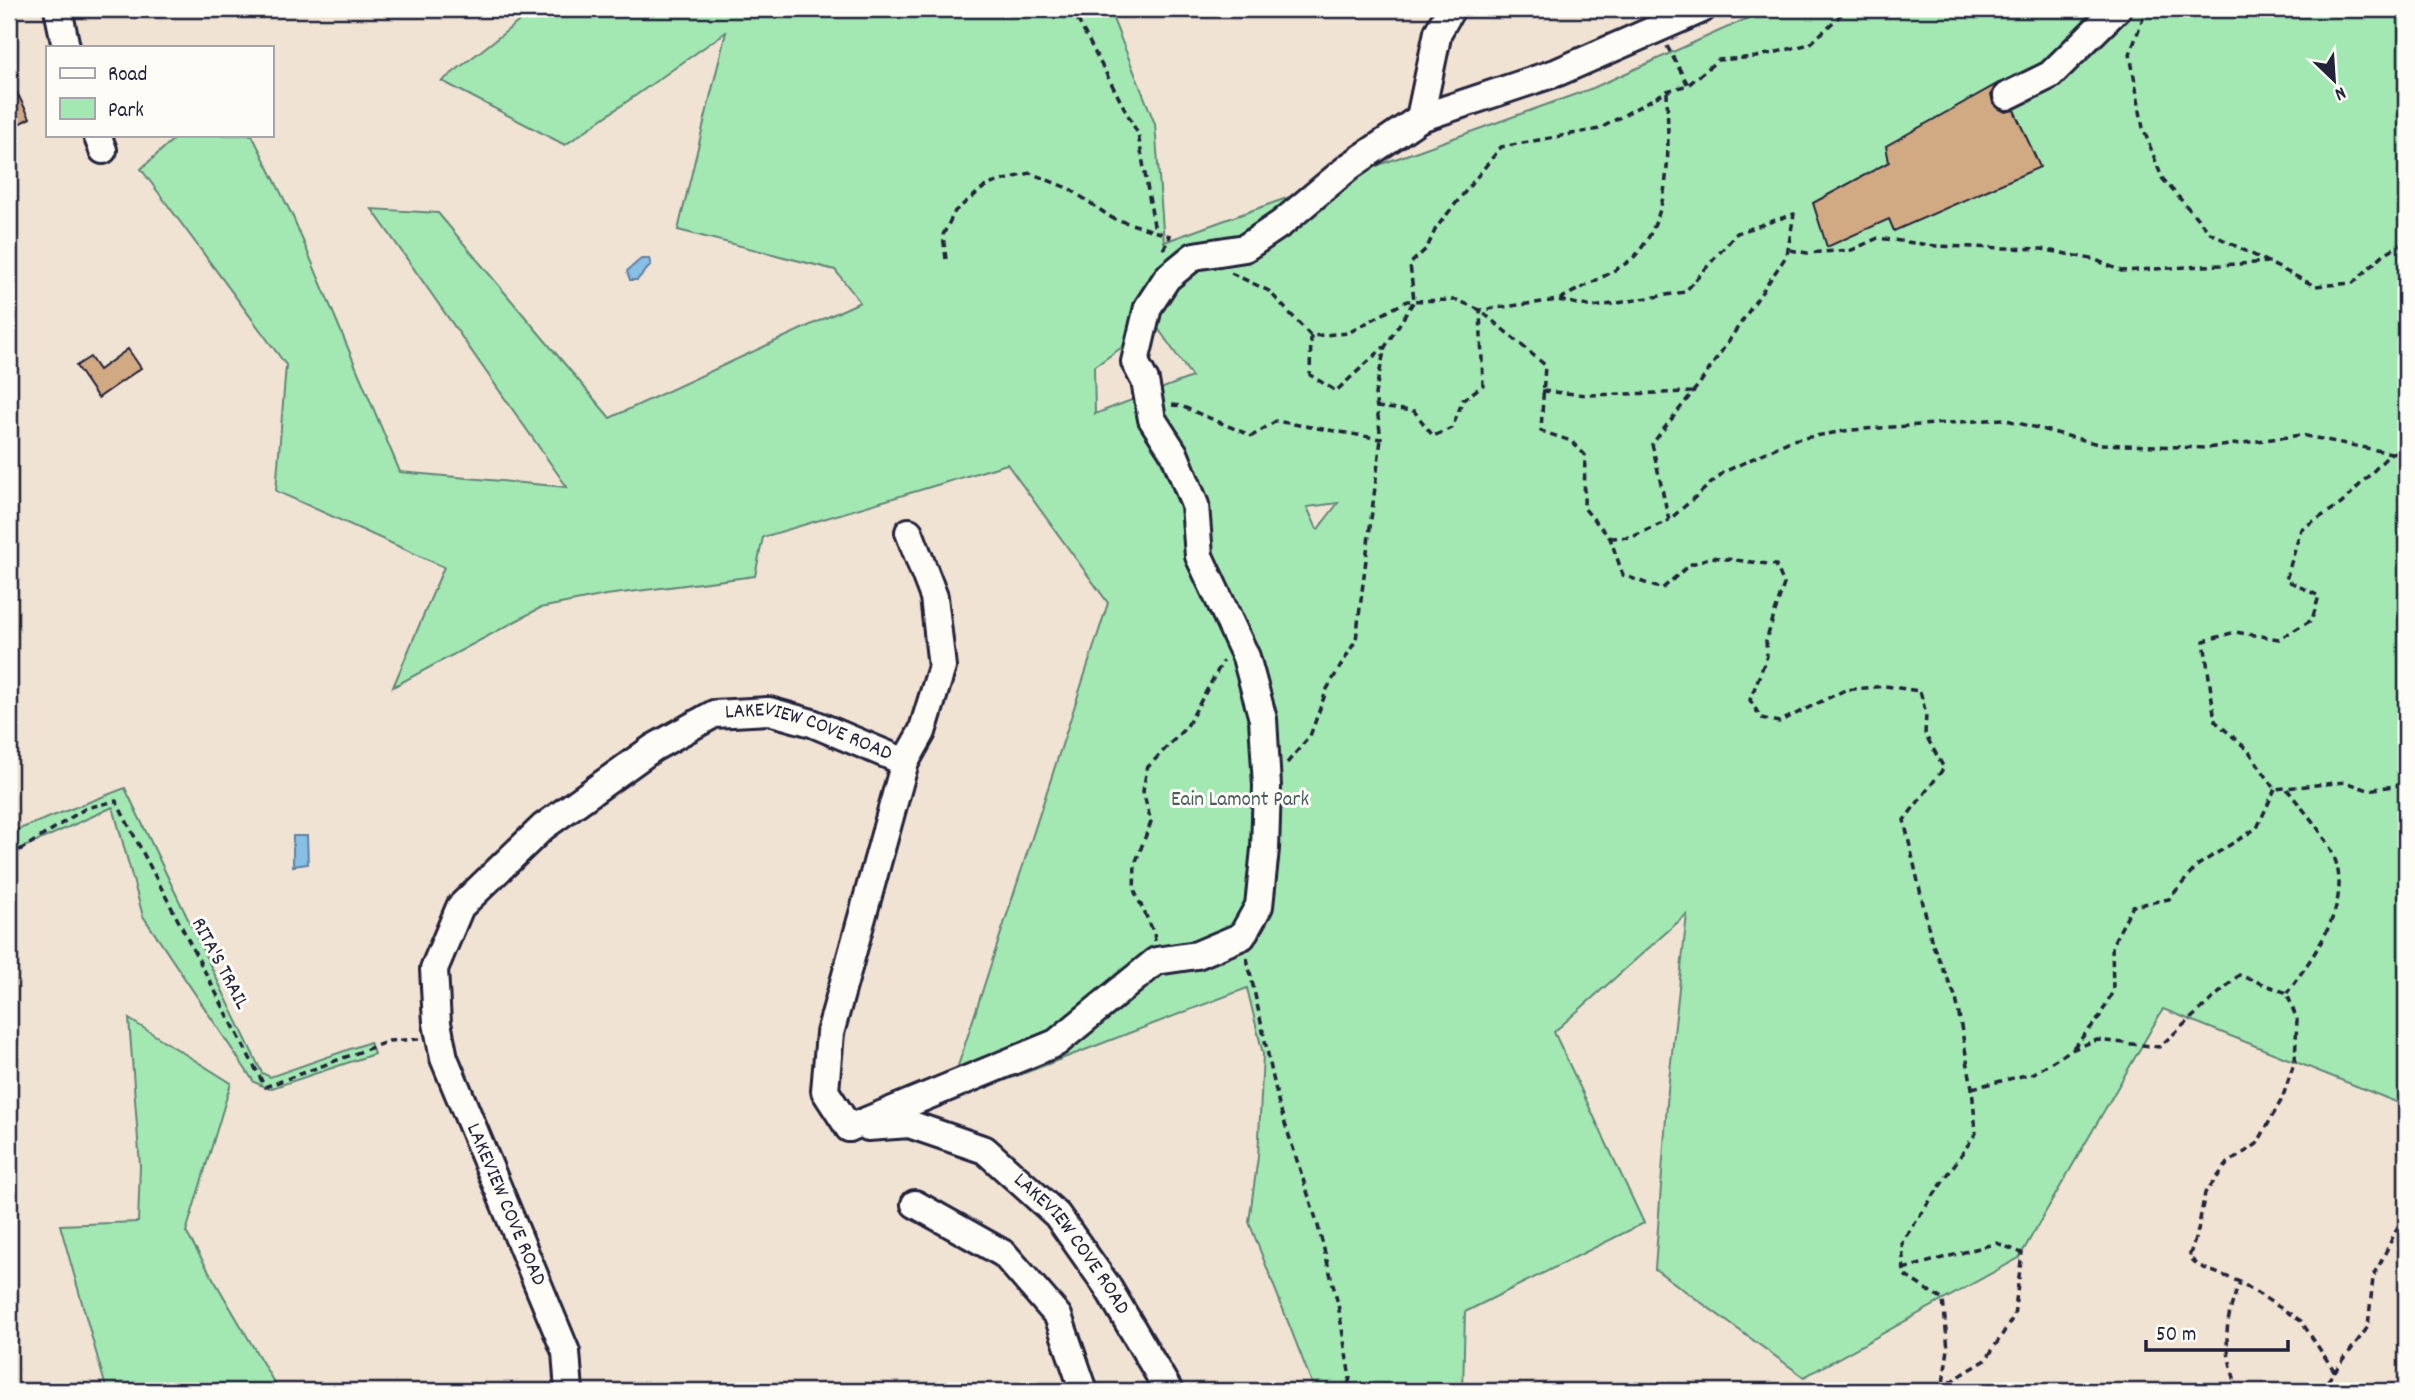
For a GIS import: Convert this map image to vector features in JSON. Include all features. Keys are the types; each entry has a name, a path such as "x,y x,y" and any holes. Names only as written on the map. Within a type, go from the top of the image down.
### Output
{"street":[{"path":"58,9 66,46"},
{"path":"1420,118 1438,32 1451,9"},
{"path":"849,1128 943,1087 1056,1043 1156,961 1197,955 1242,936 1259,906 1265,849 1267,786 1263,719 1246,657 1199,556 1195,505 1174,453 1152,419 1145,381 1135,362 1142,345 1148,307 1167,278 1194,257 1245,248 1350,166 1420,118 1558,72 1702,9"},
{"path":"2007,96 2050,75 2117,9"},
{"path":"905,762 922,732 942,667 934,597 909,532"},
{"name":"LAKEVIEW COVE ROAD","path":"569,1391 566,1352 444,1058 433,969 460,907 543,827 653,748 714,714 769,712 812,723 905,762 830,1033 825,1091 849,1128 909,1125 985,1150 1057,1215 1107,1286 1169,1391"},
{"path":"915,1204 1004,1254 1058,1316 1084,1391"}],"path":[{"path":"1072,9 1138,134 1156,232"},
{"path":"1194,257 1269,291 1311,336 1310,375 1335,391 1385,347 1414,302 1410,264 1427,247 1436,228 1501,146 1599,129 1667,91 1688,85 1718,60 1756,57 1810,44 1847,9"},
{"path":"2153,9 2143,18 2130,54 2143,128 2162,178 2210,233 2315,286 2353,283 2384,254 2406,241"},
{"path":"1653,30 1667,46 1688,85"},
{"path":"1558,300 1634,257 1661,213 1668,152 1667,91"},
{"path":"946,259 943,235 955,211 987,185 1030,173 1070,189 1112,218 1170,236 1160,257"},
{"path":"1480,310 1558,300 1593,307 1685,292 1737,233 1794,214 1790,250 1693,392 1653,444 1669,520"},
{"path":"1790,250 1807,253 1852,250 1878,238 1936,246 2042,249 2096,260 2121,271 2270,262"},
{"path":"1311,336 1348,333 1407,301 1457,300 1480,310 1545,365 1541,431 1571,441 1584,456 1584,508 1610,538 1623,575 1662,589 1689,565 1711,557 1776,565 1784,584 1766,641 1768,656 1750,700 1761,718 1779,722 1845,690 1885,686 1920,691 1926,714 1925,734 1944,768 1903,820 1933,943 1956,998 1972,1088 1976,1133 1902,1242 1904,1275 1943,1300 1948,1349 1945,1385 1942,1391"},
{"path":"1376,407 1413,411 1433,436 1452,428 1463,400 1483,386 1480,310"},
{"path":"1267,786 1310,736 1327,689 1356,640 1381,439 1375,394 1385,347"},
{"path":"1542,391 1588,395 1693,392"},
{"path":"1149,405 1181,406 1252,436 1276,421 1381,439"},
{"path":"1610,538 1632,537 1669,520 1724,472 1792,440 1851,430 2003,419 2098,443 2207,449 2301,435 2391,453 2406,451"},
{"path":"2275,789 2248,750 2215,722 2204,641 2235,632 2280,639 2312,620 2319,596 2286,580 2301,529 2341,503 2391,453"},
{"path":"1156,961 1154,933 1135,890 1135,864 1151,822 1143,791 1147,768 1187,726 1236,637"},
{"path":"2275,789 2346,782 2368,790 2406,784"},
{"path":"2070,1050 2099,1018 2113,991 2112,945 2133,906 2169,899 2198,865 2257,828 2275,789"},
{"path":"2287,789 2324,838 2337,867 2336,907 2317,950 2287,993"},
{"name":"RITA'S TRAIL","path":"9,857 86,808 116,801 265,1087 389,1041 440,1038"},
{"path":"1242,936 1279,1105 1317,1223 1338,1304 1349,1378 1346,1391"},
{"path":"1972,1088 2034,1073 2070,1050 2097,1040 2159,1047 2239,975 2287,993 2297,1020 2295,1062 2282,1099 2257,1144 2228,1163 2205,1193 2199,1230 2189,1257 2199,1266 2240,1282 2301,1321 2334,1372"},
{"path":"2320,1391 2368,1326 2373,1278 2406,1210"},
{"path":"1902,1269 1997,1243 2022,1253 2014,1316 1986,1360 1945,1385"},
{"path":"2238,1391 2225,1351 2228,1311 2240,1282"}],"green space":[{"name":"Eain Lamont Park","path":"535,9 1109,9 1155,124 1164,242 1593,88 1768,9 2406,9 2406,1106 2163,1009 2019,1258 1804,1377 1655,1269 1668,1090 1687,914 1554,1032 1644,1223 1465,1312 1463,1391 1315,1391 1249,1222 1258,1157 1263,1054 1247,988 946,1103 1108,603 1007,464 763,537 755,576 606,595 540,608 393,687 444,567 276,491 286,365 141,169 177,136 252,136 293,217 400,472 567,487 372,209 438,213 610,418 860,302 835,270 678,230 726,32 565,145 442,81","holes":["1155,324 1192,377 1095,414 1094,367","1338,503 1318,529 1307,507"]},
{"path":"125,788 262,1073 270,1077 370,1042 374,1054 269,1089 254,1082 143,916 113,807 9,854 9,833"},
{"path":"129,1019 231,1083 186,1232 279,1391 107,1391 60,1225 138,1222 140,1166"}],"water":[{"path":"641,259 649,259 651,265 637,280 630,280 627,271"},
{"path":"293,836 307,836 308,864 293,866"}],"building":[{"path":"9,77 30,118 9,129"},
{"path":"1997,84 1991,94 1993,103 2005,112 2014,110 2040,167 1894,231 1889,219 1827,247 1813,203 1889,162 1886,146"},
{"path":"128,349 141,368 98,398 76,366 90,357 99,370"}]}
